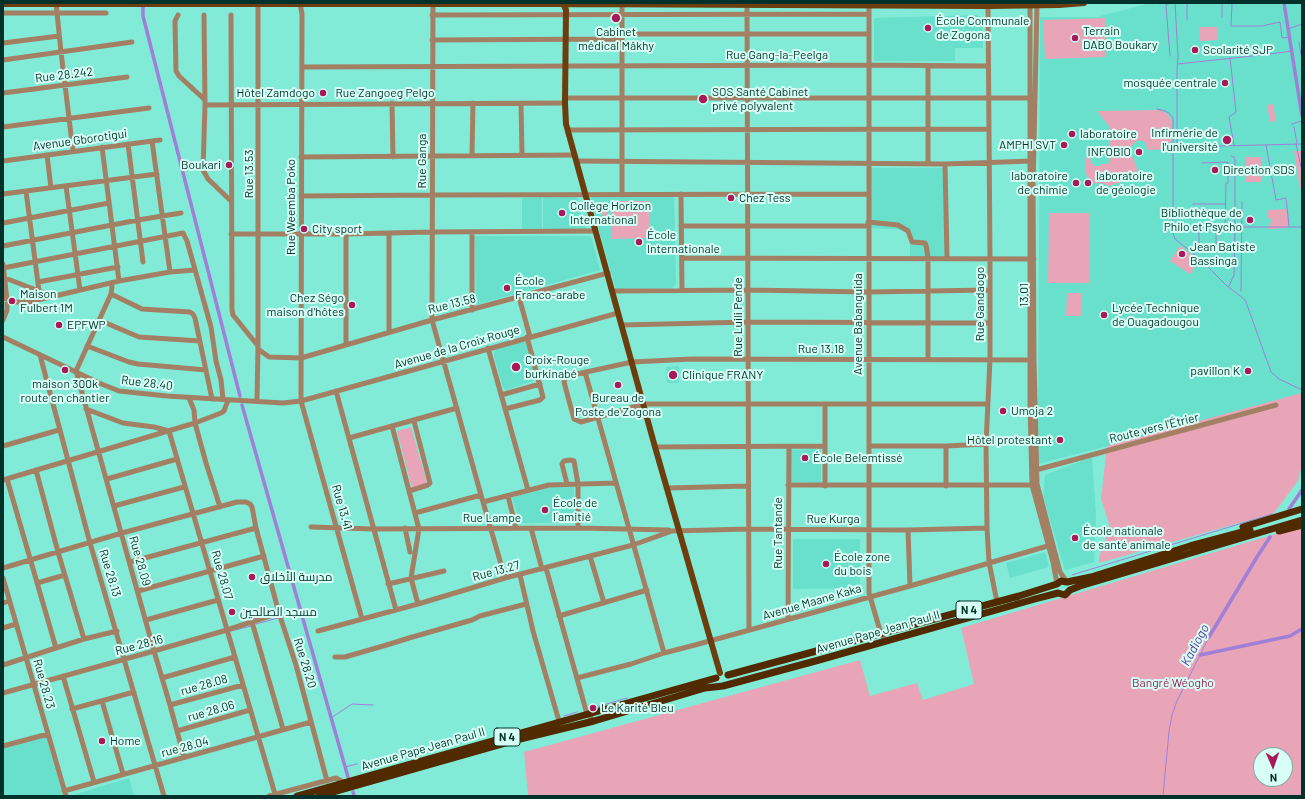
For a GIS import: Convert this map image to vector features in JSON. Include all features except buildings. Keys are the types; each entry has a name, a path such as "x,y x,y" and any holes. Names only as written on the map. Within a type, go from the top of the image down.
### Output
{"highway":[{"path":"1190,550 1233,530 1302,509"},
{"name":"N 4","path":"1190,550 1302,516"},
{"name":"N 4","path":"1190,550 1302,520"},
{"path":"1190,550 1302,525"},
{"name":"Avenue Pape Jean Paul II","path":"728,675 997,602 1063,581 1067,582 1092,577 1190,550"},
{"name":"Avenue Pape Jean Paul II","path":"319,796 330,795 520,739 594,721 705,688 723,686 1035,599 1058,593 1065,595 1070,590 1190,550"},
{"path":"1067,582 1070,586 1070,590"},
{"path":"1057,584 1056,589 1058,593"},
{"name":"N 4","path":"718,676 724,673 728,675"},
{"path":"718,676 716,682 723,686 729,679 728,675"},
{"name":"Avenue Pape Jean Paul II","path":"297,796 346,784 654,696 718,676"}],"main road":[{"path":"3,4 432,4 566,6 622,4 869,4 988,6 1084,3"},
{"path":"566,6 565,101 568,130 667,488 676,530 710,640 718,676"}],"street":[{"path":"56,4 74,151"},
{"name":"Rue 13.53","path":"257,401 259,234 258,4"},
{"name":"Rue Weemba Poko","path":"301,400 302,4"},
{"name":"Rue Ganga","path":"432,4 432,320 444,361"},
{"path":"622,4 622,195"},
{"name":"Rue Luili Pende","path":"747,4 749,630"},
{"name":"Avenue Babanguida","path":"869,4 869,597 881,634 886,641"},
{"name":"13.01","path":"1033,4 1033,259 1030,405 1034,485 1060,572 1067,582"},
{"path":"432,14 566,6 622,14 869,14"},
{"name":"Rue Gandaogo","path":"988,6 990,359 986,444 987,528 989,562 997,602"},
{"path":"3,13 106,13"},
{"path":"178,15 175,21 176,70 179,76 205,102"},
{"path":"204,15 205,102 203,170 208,180 231,202"},
{"path":"231,15 231,234 233,315 258,348 269,358 301,358"},
{"path":"432,40 565,39 747,33 868,34"},
{"path":"3,43 59,36"},
{"path":"3,60 132,42"},
{"name":"Rue Gang-la-Peelga","path":"302,67 747,65 988,66"},
{"path":"928,66 928,164"},
{"name":"Rue 28.242","path":"3,94 127,77"},
{"name":"Rue Zangoeg Pelgo","path":"205,102 232,104 521,103 622,98 1032,98"},
{"path":"392,103 393,157"},
{"path":"472,155 473,103"},
{"path":"521,103 522,155"},
{"path":"3,127 149,108"},
{"path":"568,130 989,129"},
{"name":"Avenue Gborotigui","path":"3,161 160,140"},
{"path":"152,141 170,272"},
{"path":"128,144 143,262"},
{"path":"102,147 119,281"},
{"path":"47,155 51,188"},
{"path":"301,157 522,155 622,162 928,164 1032,161"},
{"path":"945,164 947,258"},
{"path":"3,194 157,174"},
{"path":"66,186 80,290"},
{"path":"26,191 39,291"},
{"path":"681,194 682,290"},
{"path":"301,196 868,194"},
{"path":"3,224 109,203"},
{"path":"3,246 181,213"},
{"path":"681,226 898,225 908,231 912,242 925,243 928,258 928,359"},
{"path":"231,234 595,231"},
{"path":"472,232 472,310"},
{"path":"3,320 7,310 3,267 36,262 182,233 185,234 211,327 216,361 225,399 224,411 221,414 196,423 5,480 56,648"},
{"path":"389,233 389,332"},
{"path":"346,234 346,344"},
{"path":"682,258 1033,259"},
{"path":"38,282 78,276 118,267"},
{"path":"5,299 24,302 119,281 170,272 195,270"},
{"name":"Rue 13.58","path":"301,358 432,320 608,273"},
{"path":"5,278 52,296"},
{"path":"76,371 111,294 111,283"},
{"path":"613,291 748,290 868,292 989,290"},
{"path":"111,294 142,309 190,312 193,314 212,399"},
{"path":"505,408 541,399 543,396 519,297"},
{"name":"Avenue de la Croix Rouge","path":"301,400 618,313"},
{"path":"99,320 139,337 200,341"},
{"path":"622,325 748,322 989,323"},
{"name":"Rue 28.40","path":"3,337 119,391 189,398 282,403 301,400"},
{"path":"87,346 138,364 206,370"},
{"path":"488,348 528,490"},
{"name":"Rue 28.13","path":"40,355 90,543 117,631 164,796"},
{"name":"Rue 13.18","path":"598,418 581,422 574,419 564,384 564,380 568,376 632,362 692,359 1032,360"},
{"name":"13.01","path":"1032,360 1036,470 1034,485"},
{"path":"444,361 505,578"},
{"name":"Rue 28.09","path":"76,371 184,757"},
{"path":"585,372 664,653"},
{"path":"501,395 540,384"},
{"path":"336,391 396,610"},
{"path":"3,568 220,507 206,464 194,410 189,398"},
{"name":"Rue 13.41","path":"301,400 362,619"},
{"path":"598,418 644,404 988,404"},
{"path":"825,404 825,486"},
{"name":"Route vers l'Étrier","path":"1036,470 1276,405"},
{"path":"349,438 457,408"},
{"path":"86,409 123,423 162,428 169,431"},
{"path":"409,491 430,483 414,420"},
{"path":"392,426 419,529 411,578 418,604"},
{"path":"3,446 59,430"},
{"name":"Rue 28.07","path":"169,431 184,487 194,514 258,737 272,795 336,778 346,784"},
{"path":"869,446 946,446 986,444"},
{"path":"655,447 825,446"},
{"path":"946,446 946,486"},
{"name":"Rue Tantande","path":"788,619 789,447"},
{"path":"107,480 177,459"},
{"path":"567,484 562,464 564,461 570,460 574,462 578,484 578,528"},
{"path":"36,470 58,552 84,639"},
{"path":"483,502 549,485 616,483"},
{"path":"788,485 1034,485"},
{"path":"667,488 748,486"},
{"path":"114,506 184,487"},
{"path":"415,513 481,495"},
{"path":"508,496 516,528"},
{"name":"Rue 28.20","path":"220,507 237,502 246,502 252,507 256,528 279,613 296,665 327,781"},
{"name":"Rue Lampe","path":"311,527 373,529 578,528 676,530"},
{"path":"130,562 256,528"},
{"path":"405,528 410,552"},
{"path":"531,528 559,616 587,714 594,721"},
{"name":"Rue Kurga","path":"676,530 908,530 987,528"},
{"name":"Rue 13.27","path":"318,630 418,604 505,578 633,545 676,530"},
{"path":"908,530 910,586"},
{"name":"13.01","path":"1051,545 1057,584"},
{"name":"Avenue Maane Kaka","path":"577,678 631,664 710,640 910,586 1051,545"},
{"path":"138,591 264,556"},
{"path":"590,556 604,603"},
{"path":"388,584 444,571"},
{"path":"37,583 65,575"},
{"path":"520,575 542,668 559,722"},
{"name":"Rue 28.23","path":"3,578 65,793"},
{"path":"559,616 647,590"},
{"path":"146,620 218,600"},
{"path":"3,602 9,601"},
{"path":"335,657 345,657 472,620 480,616 526,604"},
{"name":"Rue 28.16","path":"3,693 227,630 279,613"},
{"path":"252,622 283,729"},
{"path":"3,628 16,624"},
{"path":"3,665 84,639 117,631"},
{"path":"162,678 235,657"},
{"path":"63,676 94,782"},
{"name":"rue 28.08","path":"170,705 243,685"},
{"path":"72,709 134,692"},
{"path":"102,701 123,774"},
{"name":"rue 28.06","path":"177,731 250,710"},
{"name":"rue 28.04","path":"65,793 94,782 311,722"},
{"path":"3,746 48,734"}],"shaded area":[{"path":"1150,3 1302,3 1302,393 1170,430 1038,464 1040,17 1097,17"},
{"name":"École Communale de Zogona","path":"977,15 982,18 983,48 955,48 955,61 874,61 874,18"},
{"path":"869,168 943,168 945,256 910,258 910,230 869,228"},
{"path":"542,197 542,229 522,230 522,198"},
{"name":"Collège Horizon International","path":"543,197 577,197 586,229 543,229"},
{"name":"École Internationale","path":"592,197 674,197 676,284 672,288 616,289 590,199"},
{"name":"École Franco-arabe","path":"475,236 591,236 600,270 476,305"},
{"name":"Croix-Rouge burkinabé","path":"521,340 530,345 536,380 506,390 503,388 494,356 495,349"},
{"name":"Clinique FRANY","path":"679,366 679,383 667,383 666,367"},
{"name":"École Belemtissé","path":"821,449 821,483 790,482 789,450"},
{"name":"École nationale de santé animale","path":"1092,457 1096,513 1094,562 1065,570 1043,497 1045,475"},
{"name":"École de l´amitié","path":"552,487 574,487 574,523 520,523 512,497"},
{"name":"École zone du bois","path":"793,539 860,539 860,588 793,589"},
{"path":"1045,552 1049,567 1010,578 1006,563"},
{"path":"46,736 63,796 3,796 3,749"},
{"path":"129,778 134,796 69,796"}],"green space":[{"name":"Terrain DABO Boukary","path":"1105,18 1106,57 1045,59 1043,20"},
{"path":"1199,27 1218,27 1218,40 1200,41"},
{"path":"1273,104 1276,121 1270,122 1267,105"},
{"path":"1159,110 1168,114 1171,120 1171,141 1168,149 1148,150 1145,142 1138,140 1131,146 1131,153 1137,168 1136,178 1110,186 1100,183 1096,184 1087,176 1085,171 1085,157 1090,158 1091,163 1095,166 1100,166 1110,162 1109,126 1097,111"},
{"path":"1294,151 1302,151 1302,189 1300,189"},
{"path":"1246,157 1261,157 1261,182 1246,182"},
{"path":"611,201 649,201 650,238 612,239"},
{"path":"606,208 610,220 605,221 601,210"},
{"path":"1287,209 1288,228 1268,229 1272,219 1268,218 1268,210"},
{"path":"1049,213 1090,213 1090,283 1048,283"},
{"name":"Jean Batiste Bassinga","path":"1180,246 1200,261 1190,274 1170,261"},
{"path":"1067,293 1081,293 1081,316 1066,316"},
{"path":"1302,393 1302,465 1298,481 1274,513 1099,563 1099,557 1110,527 1101,499 1107,446"},
{"path":"411,427 427,483 412,488 397,431"},
{"name":"Bangré Wéogho","path":"1302,526 1302,796 528,796 524,752 860,660 870,696 917,683 923,700 974,684 961,628"}],"waterway":[{"path":"1170,3 1166,5 1170,56"},
{"path":"1175,3 1178,56 1177,147 1302,144"},
{"path":"1187,3 1187,20"},
{"path":"1222,3 1222,17"},
{"path":"1232,3 1231,26 1262,26 1280,22 1282,38 1290,37"},
{"name":"Kadiogo","path":"1284,3 1302,116"},
{"path":"143,4 143,16 240,396"},
{"path":"1288,29 1302,24"},
{"path":"1299,42 1302,61"},
{"path":"1178,64 1292,51"},
{"path":"1230,58 1236,112 1229,117 1234,145"},
{"path":"1157,109 1169,113 1173,118 1173,233 1175,239 1199,258 1227,286 1243,298 1246,302 1271,372 1279,379 1302,390"},
{"path":"1292,124 1302,121"},
{"path":"1294,127 1297,143"},
{"path":"1296,144 1301,167"},
{"path":"1266,145 1276,200 1286,198 1289,226"},
{"path":"1229,286 1234,275 1235,228 1235,160 1234,157 1231,156"},
{"path":"1202,163 1228,162 1225,227"},
{"path":"1241,291 1242,202"},
{"path":"1193,204 1225,204"},
{"path":"1180,227 1302,227"},
{"path":"1199,227 1199,253"},
{"path":"1216,228 1216,252"},
{"path":"242,405 348,777"},
{"name":"Kadiogo","path":"1289,509 1302,490"},
{"path":"1072,575 1272,514"},
{"name":"Kadiogo","path":"1209,637 1270,537"},
{"path":"283,617 301,612"},
{"path":"256,624 278,618"},
{"path":"231,631 251,626"},
{"path":"1200,655 1290,636 1302,629"},
{"name":"Kadiogo","path":"1163,796 1169,731 1172,715 1177,701 1209,637"},
{"path":"593,708 627,698"},
{"path":"331,718 352,704 373,705"},
{"path":"564,716 577,712"},
{"path":"345,767 357,764"},
{"path":"353,792 354,796"}],"place":[{"name":"Cabinet médical Mâkhy","path":"616,18"},
{"name":"École Communale de Zogona","path":"928,28"},
{"name":"Terrain DABO Boukary","path":"1075,38"},
{"name":"Scolarité SJP","path":"1195,50"},
{"name":"mosquée centrale","path":"1225,83"},
{"name":"Hôtel Zamdogo","path":"323,93"},
{"name":"SOS Santé Cabinet privé polyvalent","path":"703,99"},
{"name":"laboratoire","path":"1072,134"},
{"name":"Infirmérie de l'université","path":"1227,140"},
{"name":"AMPHI SVT","path":"1064,145"},
{"name":"INFOBIO","path":"1139,152"},
{"name":"Boukari","path":"229,165"},
{"name":"Direction SDS","path":"1215,170"},
{"name":"laboratoire de chimie","path":"1076,183"},
{"name":"laboratoire de géologie","path":"1088,183"},
{"name":"Chez Tess","path":"731,198"},
{"name":"Collège Horizon International","path":"562,213"},
{"name":"Bibliothèque de Philo et Psycho","path":"1250,220"},
{"name":"City sport","path":"304,229"},
{"name":"École Internationale","path":"639,242"},
{"name":"Jean Batiste Bassinga","path":"1182,254"},
{"name":"École Franco-arabe","path":"507,288"},
{"name":"Maison Fulbert 1M","path":"12,301"},
{"name":"Chez Ségo maison d'hôtes","path":"352,305"},
{"name":"Lycée Technique de Ouagadougou","path":"1104,315"},
{"name":"EPFWP","path":"59,325"},
{"name":"Croix-Rouge burkinabé","path":"516,367"},
{"name":"maison 300k route en chantier","path":"65,370"},
{"name":"pavillon K","path":"1248,371"},
{"name":"Clinique FRANY","path":"673,375"},
{"name":"Bureau de Poste de Zogona","path":"618,385"},
{"name":"Umoja 2","path":"1003,411"},
{"name":"Hôtel protestant","path":"1060,440"},
{"name":"École Belemtissé","path":"805,458"},
{"name":"École de l´amitié","path":"545,510"},
{"name":"École nationale de santé animale","path":"1075,538"},
{"name":"École zone du bois","path":"826,564"},
{"name":"مدرسة الأخلاق","path":"252,577"},
{"name":"مسجد الصالحين","path":"232,612"},
{"name":"Le Karité Bleu","path":"593,708"},
{"name":"Home","path":"102,741"}]}
